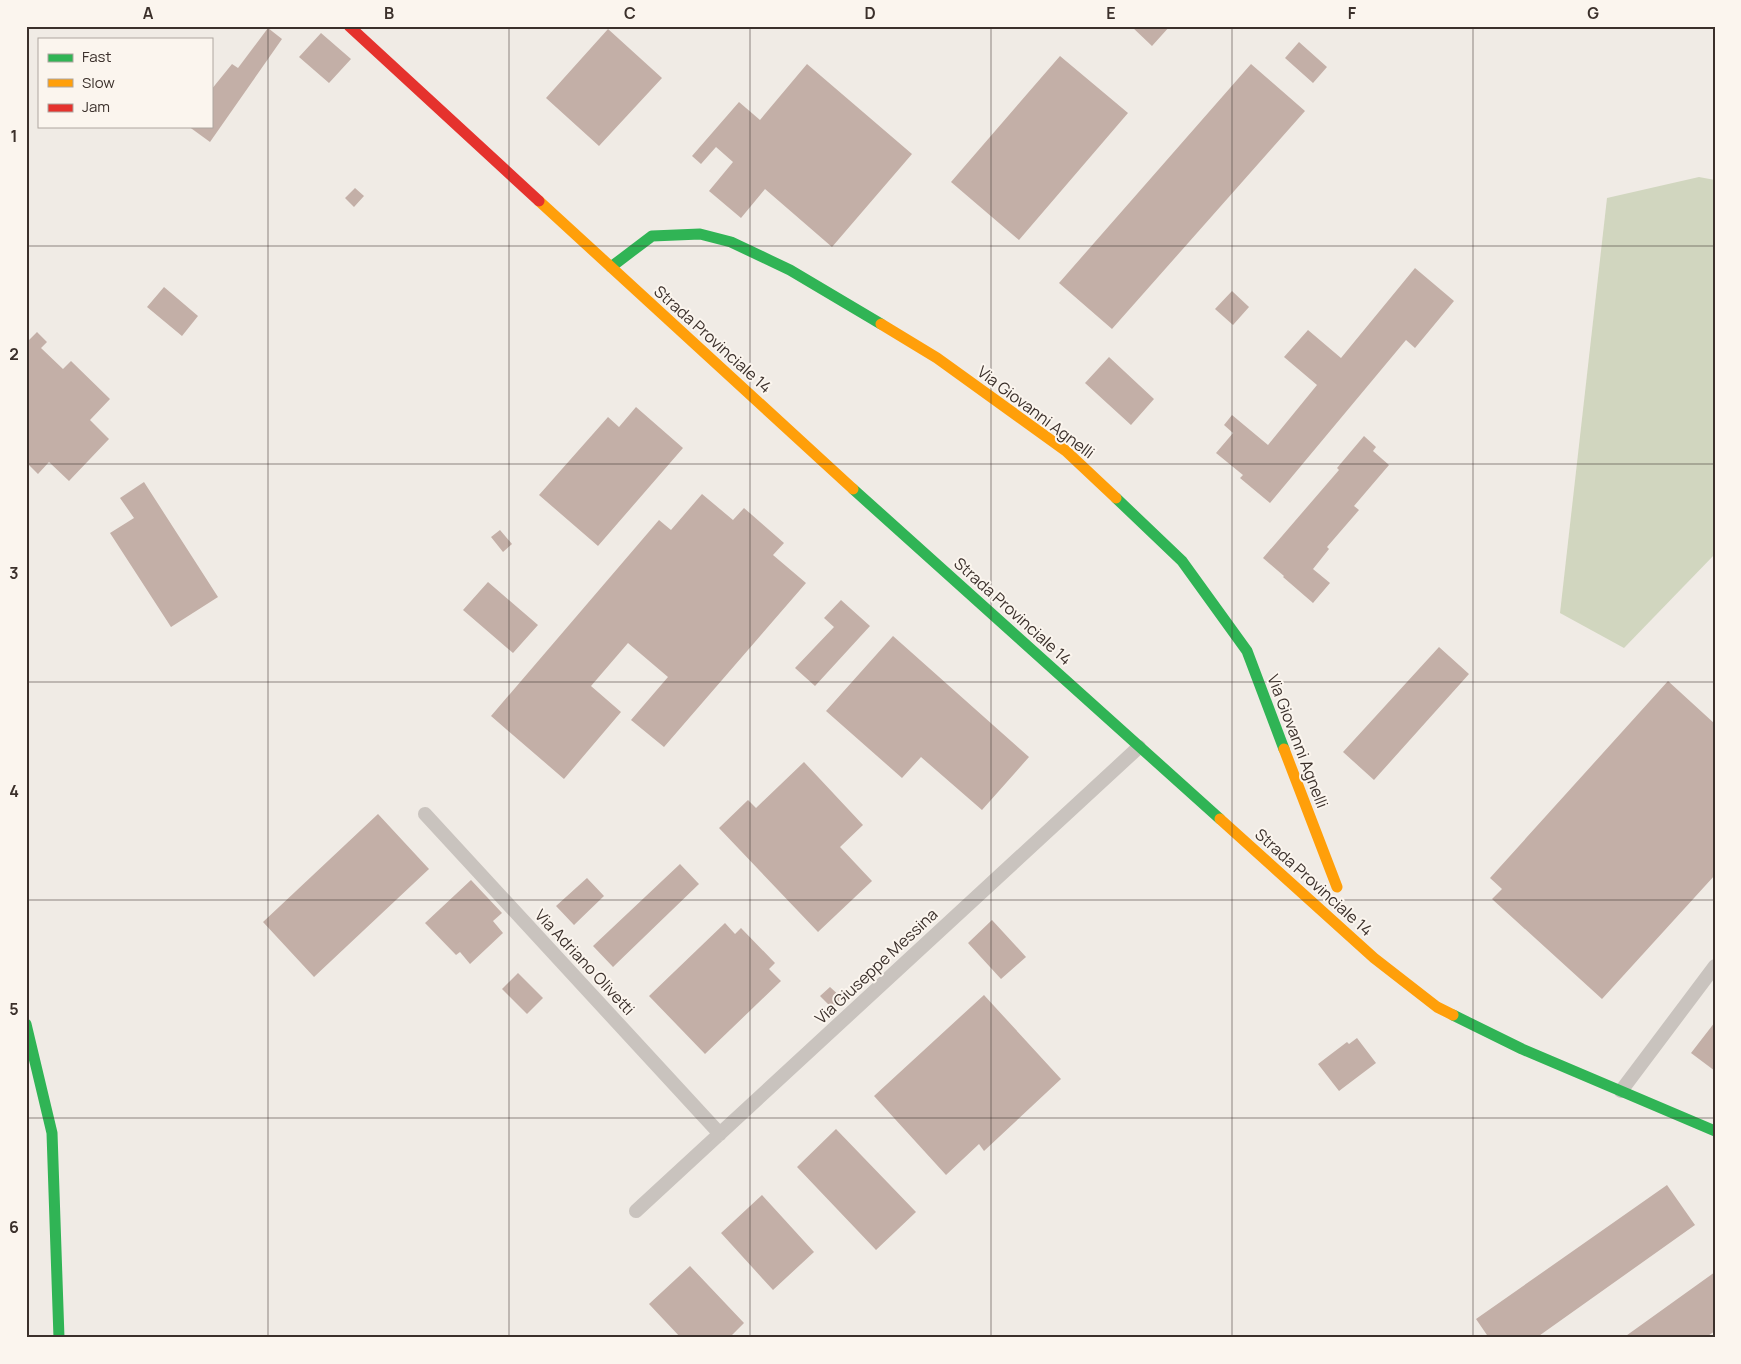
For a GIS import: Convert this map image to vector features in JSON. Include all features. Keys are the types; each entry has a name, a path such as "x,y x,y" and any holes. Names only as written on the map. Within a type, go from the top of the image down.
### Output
{"street":[{"name":"Strada Provinciale 14","path":"349,26 611,267 1374,958 1437,1007 1514,1045 1715,1130"},
{"name":"Via Giovanni Agnelli","path":"611,267 652,236 700,234 731,242 790,270 936,358 1066,451 1182,561 1247,651 1337,887"},
{"name":"Via Giuseppe Messina","path":"636,1212 1139,747"},
{"name":"Via Adriano Olivetti","path":"425,814 720,1134"},
{"path":"1621,1091 1715,966"},
{"path":"26,1024 52,1133 59,1338"}],"green space":[{"path":"1699,177 1715,180 1715,554 1624,648 1560,613 1607,198"}],"building":[{"path":"1131,26 1170,26 1152,46"},
{"path":"268,28 282,39 210,142 191,128 212,128 212,89 232,64 238,68"},
{"path":"608,29 662,78 599,146 546,98"},
{"path":"321,33 351,59 329,83 299,57"},
{"path":"1299,42 1327,67 1313,83 1285,58"},
{"path":"1060,56 1128,113 1019,240 951,182"},
{"path":"807,64 912,154 832,247 765,189 741,218 709,191 733,162 716,147 701,164 692,156 739,102 760,120"},
{"path":"1251,64 1305,111 1112,329 1059,283"},
{"path":"355,188 364,196 354,207 345,198"},
{"path":"1415,268 1454,301 1415,348 1406,340 1270,503 1240,478 1243,475 1216,453 1233,433 1224,425 1232,415 1268,445 1317,385 1284,357 1308,330 1341,358"},
{"path":"164,287 198,316 182,336 147,307"},
{"path":"1232,291 1249,307 1233,325 1215,309"},
{"path":"37,332 47,342 41,348 63,369 71,361 110,399 90,420 109,439 69,481 49,462 38,474 26,462 26,343"},
{"path":"1109,357 1154,399 1131,425 1085,383"},
{"path":"636,407 683,448 598,546 539,495 608,417 619,427"},
{"path":"1364,436 1376,447 1373,451 1389,465 1354,506 1359,510 1327,547 1329,549 1313,569 1330,583 1313,603 1263,558 1339,470 1337,468"},
{"path":"144,482 218,597 171,627 110,533 134,518 120,498"},
{"path":"702,494 733,520 744,508 784,543 773,555 806,583 664,747 631,720 668,677 628,643 591,686 621,712 564,779 491,716 659,520 671,530"},
{"path":"500,530 512,544 503,552 491,537"},
{"path":"488,582 538,625 513,653 463,610"},
{"path":"841,600 870,626 815,686 795,668 834,627 824,618"},
{"path":"893,636 1029,757 982,810 921,757 902,778 826,711"},
{"path":"1439,647 1469,674 1374,780 1343,752"},
{"path":"1668,681 1715,724 1715,875 1602,999 1492,899 1502,889 1490,878"},
{"path":"804,762 863,825 840,847 872,881 818,932 719,828 748,800 756,808"},
{"path":"378,814 429,869 314,977 263,922"},
{"path":"680,864 699,884 613,967 593,946"},
{"path":"587,878 604,896 574,925 556,906"},
{"path":"471,880 502,913 493,921 503,933 470,964 460,952 456,955 425,923"},
{"path":"992,920 1026,957 1001,979 968,943"},
{"path":"725,923 735,934 741,928 775,963 769,969 781,981 705,1054 649,996"},
{"path":"518,973 543,998 527,1014 502,989"},
{"path":"830,987 842,998 832,1008 820,996"},
{"path":"984,995 1061,1079 984,1151 979,1144 946,1175 874,1096"},
{"path":"1715,1022 1715,1071 1691,1053"},
{"path":"1357,1038 1376,1063 1339,1091 1318,1064 1347,1042 1349,1044"},
{"path":"836,1129 916,1212 876,1250 797,1167"},
{"path":"1667,1185 1695,1225 1536,1338 1489,1338 1476,1319"},
{"path":"762,1195 814,1252 773,1290 721,1233"},
{"path":"690,1266 744,1323 729,1338 681,1338 649,1304"},
{"path":"1715,1272 1715,1331 1705,1338 1623,1338"}],"traffic: fast":[{"path":"611,267 652,236 700,234 731,242 790,270 881,324"},
{"path":"853,489 1220,819"},
{"path":"1116,498 1182,561 1247,651 1284,749"},
{"path":"1453,1015 1522,1049 1715,1131"},
{"path":"26,1024 52,1133 59,1338"}],"traffic: slow":[{"path":"539,201 853,489"},
{"path":"881,324 937,358 1066,451 1116,498"},
{"path":"1284,749 1337,887"},
{"path":"1220,819 1374,958 1437,1007 1453,1015"}],"traffic: jam":[{"path":"349,26 539,201"}]}
